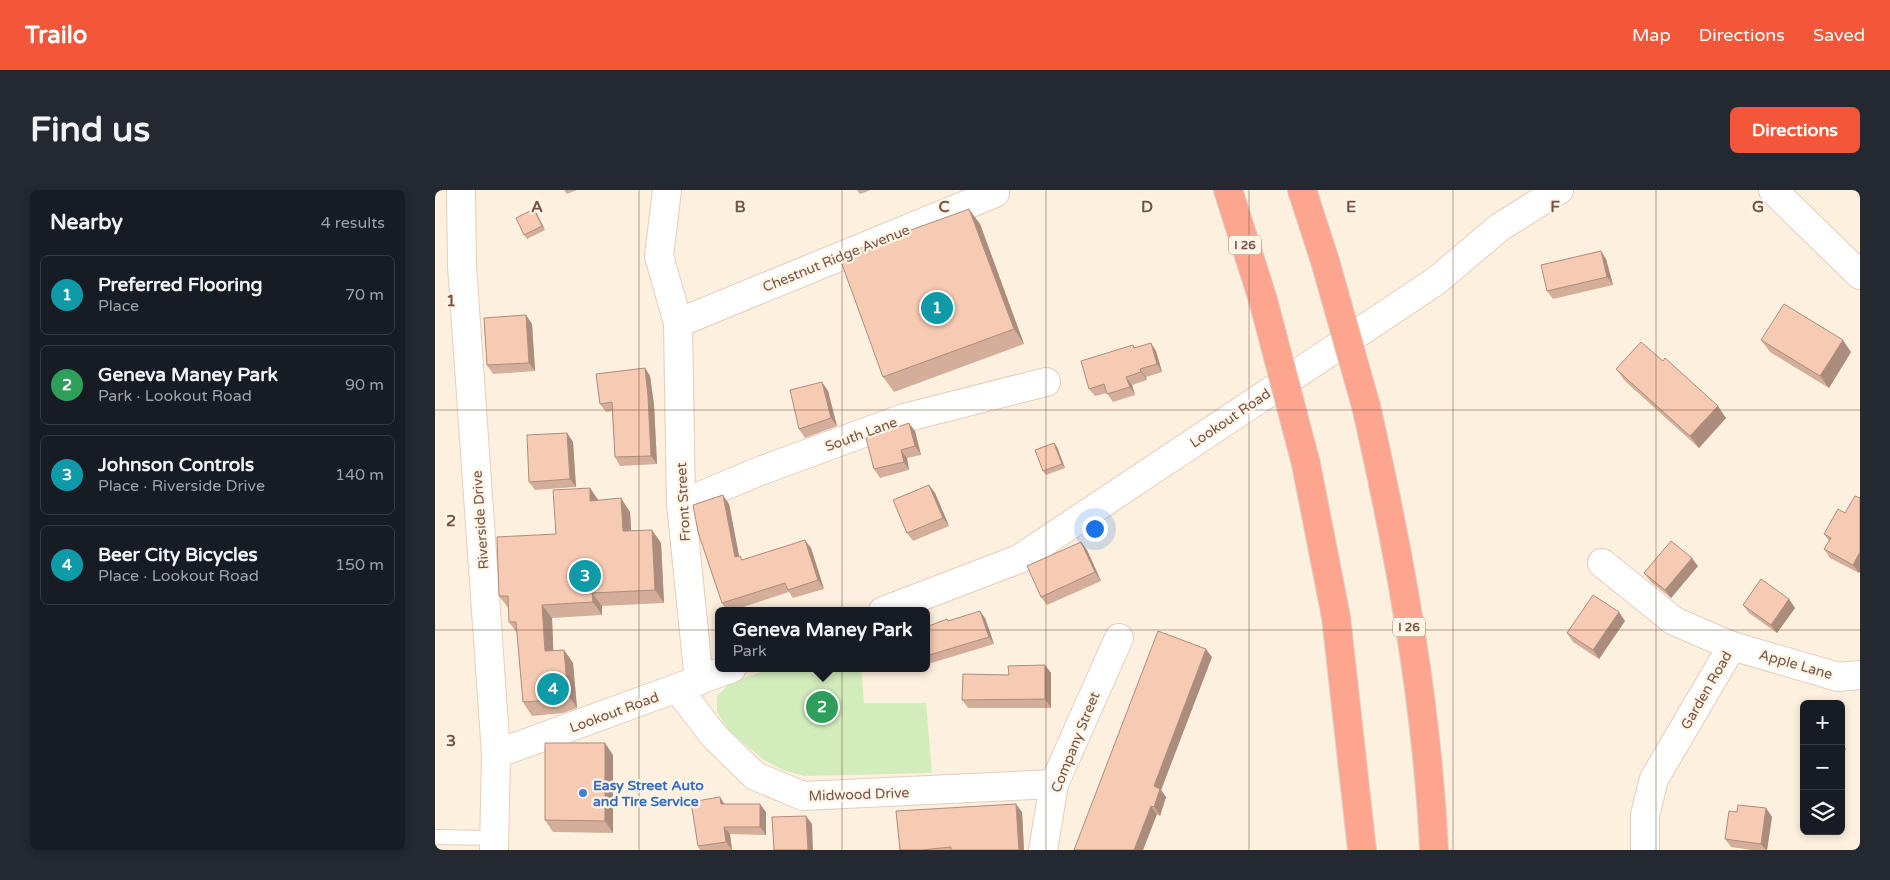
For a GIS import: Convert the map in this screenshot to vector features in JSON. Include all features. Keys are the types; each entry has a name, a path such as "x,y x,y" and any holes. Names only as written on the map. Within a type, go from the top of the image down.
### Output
{"highway":[{"name":"I 26","path":"1228,190 1263,300 1306,464 1336,617 1362,850"},
{"name":"I 26","path":"1302,190 1325,261 1366,406 1389,507 1408,614 1425,747 1434,850"}],"street":[{"name":"Riverside Drive","path":"461,190 462,266 496,754 494,844"},
{"name":"Front Street","path":"667,190 659,256 677,323 681,504 689,685"},
{"name":"Lookout Road","path":"893,607 1019,559 1435,281 1500,227 1559,190"},
{"path":"1773,190 1860,275"},
{"name":"Chestnut Ridge Avenue","path":"677,323 995,193"},
{"name":"South Lane","path":"681,504 760,470 904,418 1046,382"},
{"name":"Garden Road","path":"1602,563 1674,621 1732,646 1655,779 1645,815 1645,850"},
{"name":"Company Street","path":"1043,850 1054,784 1119,638"},
{"name":"Apple Lane","path":"1732,646 1838,677 1860,675"},
{"name":"Lookout Road","path":"496,754 722,672"},
{"name":"Midwood Drive","path":"689,685 714,736 755,776 803,796 1054,784"}],"lane":[{"path":"435,836 494,844"}],"green space":[{"path":"761,672 861,672 864,703 926,703 932,773 804,776 783,770 764,760 730,732 717,712 717,696 730,683"}],"building":[{"path":"534,209 542,226 524,235 516,218"},
{"path":"969,209 1014,329 883,377 839,256"},
{"path":"1601,251 1607,277 1547,291 1541,265"},
{"path":"1784,304 1843,340 1820,376 1761,340"},
{"path":"526,315 529,363 487,365 484,318"},
{"path":"1641,342 1663,361 1665,358 1718,406 1690,436 1616,369"},
{"path":"1151,343 1157,364 1140,369 1141,372 1126,377 1130,387 1107,394 1104,384 1089,389 1081,361 1133,345 1134,348"},
{"path":"645,368 651,456 615,457 612,402 600,404 596,374"},
{"path":"822,382 831,418 799,429 790,390"},
{"path":"909,423 915,446 901,450 904,462 874,469 866,438"},
{"path":"567,433 570,479 529,482 527,435"},
{"path":"1054,443 1062,464 1043,471 1035,450"},
{"path":"929,485 943,518 907,533 893,500"},
{"path":"590,488 590,501 621,498 623,531 652,530 655,590 592,593 593,602 542,605 545,651 564,650 568,695 554,700 523,702 516,622 509,622 508,596 499,596 497,537 556,534 553,490"},
{"path":"723,495 735,557 740,556 742,560 805,540 818,580 788,590 785,583 722,603 698,532 693,505"},
{"path":"1855,496 1860,498 1860,552 1853,565 1824,549 1831,538 1824,534 1838,509 1845,513"},
{"path":"1671,541 1692,558 1665,590 1644,573"},
{"path":"1081,542 1095,572 1041,597 1027,566"},
{"path":"1761,579 1789,599 1771,625 1743,605"},
{"path":"1593,595 1619,612 1593,650 1567,633"},
{"path":"980,611 989,637 930,655 930,625 947,619 948,621"},
{"path":"1158,631 1206,649 1154,786 1160,789 1154,807 1151,806 1134,850 1074,850"},
{"path":"1045,665 1045,699 962,700 963,674 1009,675 1008,666"},
{"name":"Easy Street Auto and Tire Service","path":"545,743 605,743 605,821 545,820"},
{"path":"720,797 721,804 760,804 760,827 724,827 726,842 698,846 691,802"},
{"path":"1016,804 1019,850 951,850 951,847 900,850 896,811"},
{"path":"1738,805 1766,808 1761,844 1725,839 1729,811 1737,812"},
{"path":"806,816 808,850 774,850 772,817"}],"place":[{"name":"Preferred Flooring","path":"937,308"},
{"name":"Johnson Controls","path":"585,576"},
{"name":"Beer City Bicycles","path":"553,689"},
{"name":"Geneva Maney Park","path":"822,707"},
{"name":"Easy Street Auto and Tire Service","path":"583,793"}]}
